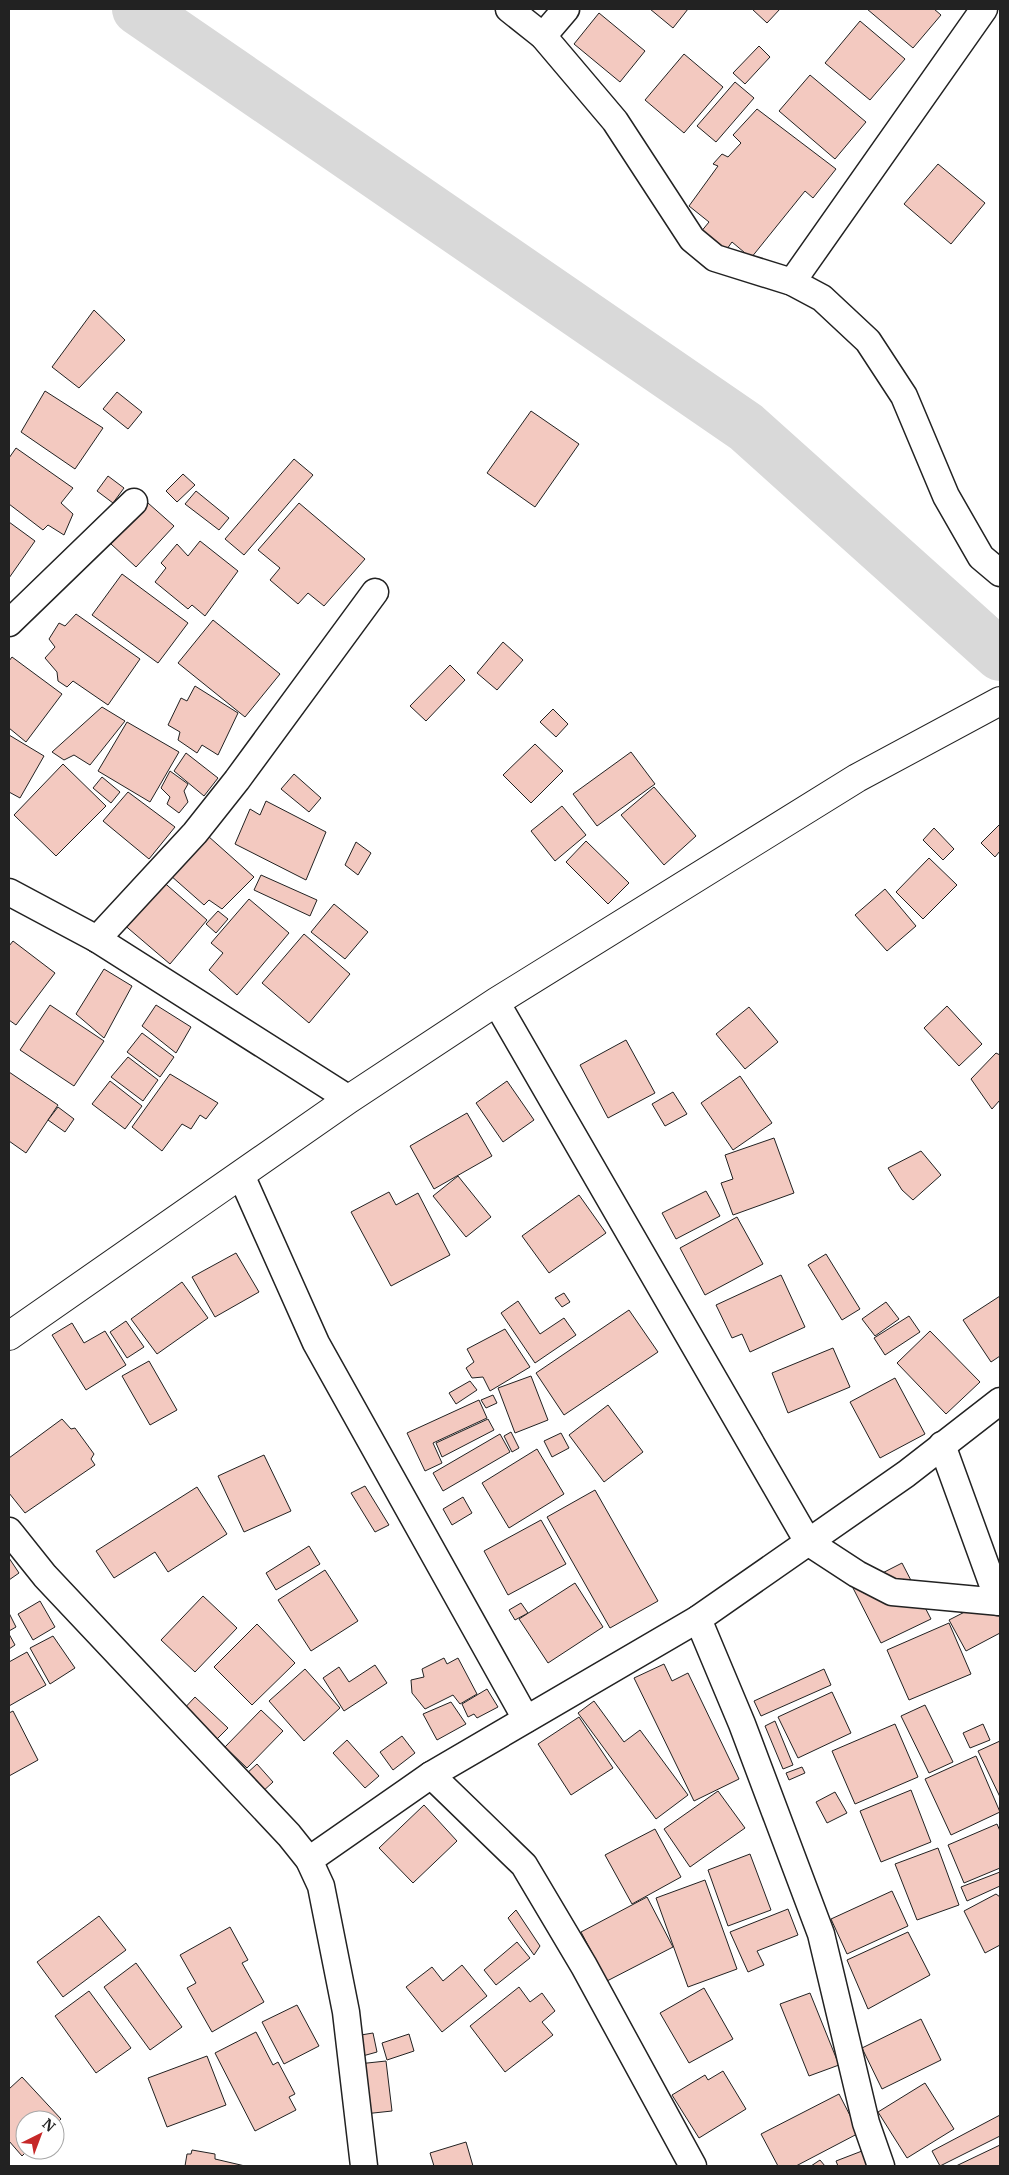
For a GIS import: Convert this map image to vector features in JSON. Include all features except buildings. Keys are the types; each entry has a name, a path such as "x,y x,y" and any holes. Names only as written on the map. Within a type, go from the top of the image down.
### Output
{"street":[{"path":"509,9 544,36 615,121 692,239 715,258 792,282 822,298 868,341 904,396 946,496 981,557 1000,573"},
{"path":"544,36 566,9"},
{"path":"792,282 984,9"},
{"path":"9,623 134,502"},
{"path":"97,938 194,833 237,780 375,592"},
{"path":"9,1336 350,1098 496,1002 857,778 1000,701"},
{"path":"9,892 97,938 350,1098"},
{"path":"496,1002 808,1542 857,1574 892,1592 1000,1602 942,1445"},
{"path":"241,1175 316,1343 526,1719"},
{"path":"309,1860 431,1775 698,1619 906,1474 1000,1401"},
{"path":"9,1531 45,1576 289,1835 309,1860 321,1886 346,2012 364,2166"},
{"path":"698,1619 742,1724 821,1934 866,2123 881,2166"},
{"path":"431,1775 524,1865 584,1966 693,2166"}],"waterway":[{"path":"138,9 746,427 1000,655"}]}
